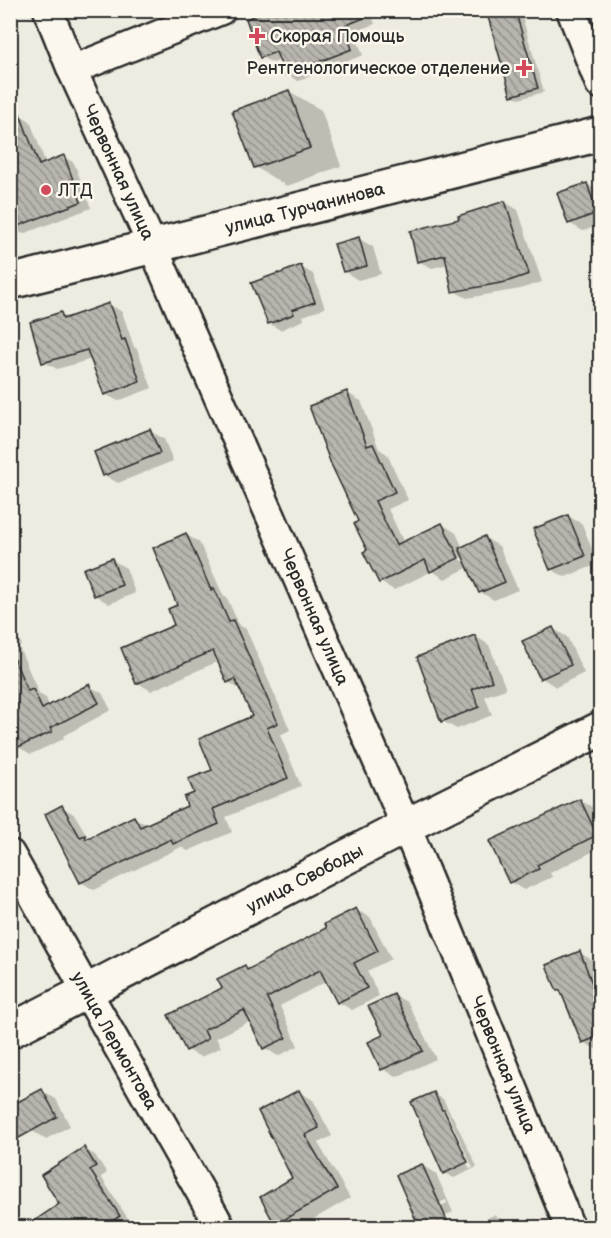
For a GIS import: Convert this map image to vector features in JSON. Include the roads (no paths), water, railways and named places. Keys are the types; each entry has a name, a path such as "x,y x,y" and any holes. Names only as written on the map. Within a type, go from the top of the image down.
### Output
{"street":[{"name":"Червонная улица","path":"48,10 72,70 153,247 405,826 570,1227"},
{"path":"72,70 220,10"},
{"path":"571,10 600,84"},
{"name":"улица Турчанинова","path":"10,282 600,134"},
{"name":"улица Свободы","path":"10,1032 405,826 600,729"},
{"name":"улица Лермонтова","path":"10,854 221,1227"}],"place":[{"name":"Скорая Помощь","path":"257,36"},
{"name":"Рентгенологическое отделение","path":"524,68"},
{"name":"ЛТД","path":"46,190"}]}
